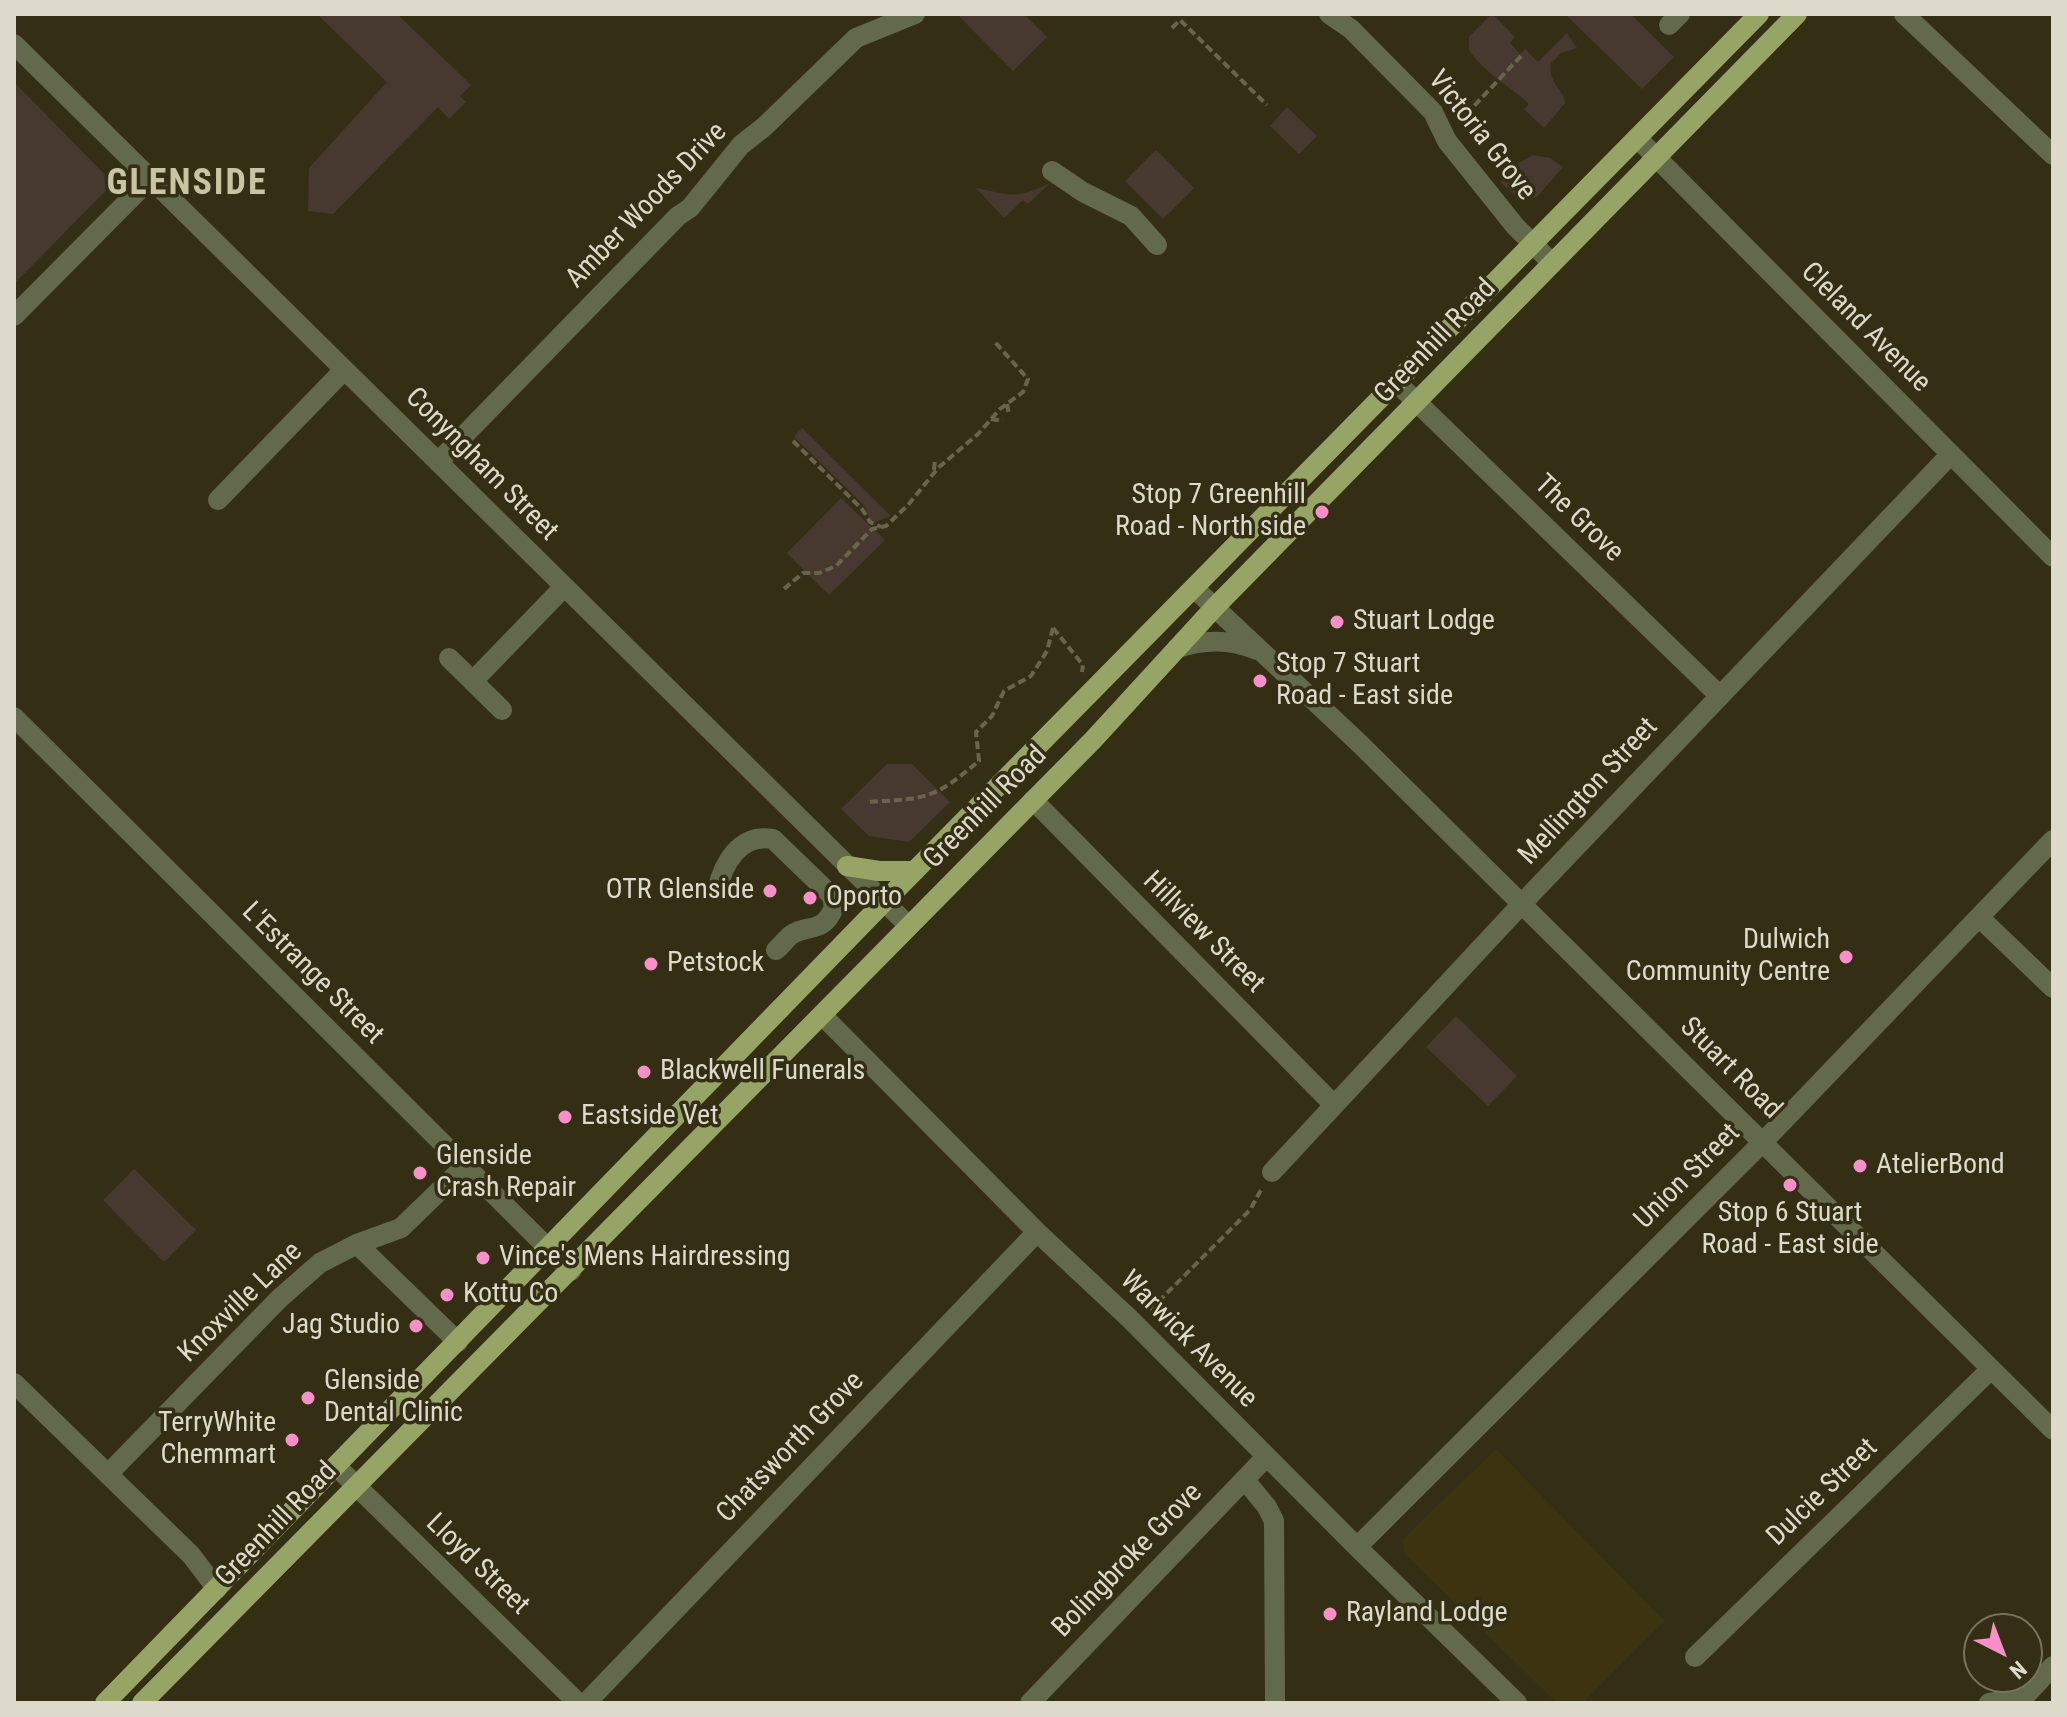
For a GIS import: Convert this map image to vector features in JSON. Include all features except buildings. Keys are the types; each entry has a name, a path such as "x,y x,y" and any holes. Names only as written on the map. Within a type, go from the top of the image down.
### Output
{"main road":[{"name":"Greenhill Road","path":"105,1703 884,902 1759,14"},
{"name":"Greenhill Road","path":"142,1703 1033,800 1215,607 1797,14"},
{"path":"847,866 915,871"},
{"path":"762,1029 822,1015"},
{"path":"232,1573 251,1591"},
{"path":"217,1589 236,1607"}],"street":[{"name":"Amber Woods Drive","path":"438,462 670,224 690,208 741,145 764,127 825,65 856,38 915,14"},
{"name":"Victoria Grove","path":"1329,14 1351,29 1433,112 1443,135 1532,245 1552,263"},
{"path":"1904,14 2053,155"},
{"name":"Conyngham Street","path":"14,44 909,926"},
{"name":"Cleland Avenue","path":"1637,138 2053,557"},
{"path":"1052,171 1083,192 1131,216 1157,245"},
{"path":"14,316 150,179"},
{"path":"218,500 344,370"},
{"name":"The Grove","path":"1397,383 1719,695"},
{"name":"Mellington Street","path":"1272,1172 1522,903 1951,454"},
{"path":"473,681 564,587"},
{"name":"Stuart Road","path":"1194,588 1360,744 2053,1430"},
{"name":"Stuart Road","path":"1177,648 1198,641 1227,641 1261,651"},
{"path":"449,658 502,710"},
{"name":"L'Estrange Street","path":"14,717 571,1271"},
{"name":"Hillview Street","path":"1033,800 1333,1104"},
{"path":"717,891 721,874 729,860 747,841 764,838 773,839 832,896 834,907 825,923 792,934 776,950"},
{"name":"Union Street","path":"1357,1547 1763,1142 2053,840"},
{"path":"1979,917 2053,988"},
{"name":"Warwick Avenue","path":"822,1015 1037,1232 1130,1319 1517,1703"},
{"name":"Knoxville Lane","path":"108,1474 280,1298 320,1263 357,1244 401,1228 465,1166"},
{"name":"Chatsworth Grove","path":"586,1703 1037,1232"},
{"path":"357,1244 458,1342"},
{"name":"Dulcie Street","path":"1695,1657 1990,1370"},
{"path":"14,1383 191,1555 217,1589"},
{"name":"Bolingbroke Grove","path":"1030,1703 1266,1457"},
{"name":"Lloyd Street","path":"336,1466 578,1703"},
{"path":"1245,1480 1274,1521 1275,1703"},
{"path":"191,1555 232,1573"},
{"path":"1989,1703 2018,1699 2028,1693 2053,1666"}],"path":[{"path":"1172,28 1180,20 1267,105"},
{"path":"1454,127 1522,55"},
{"path":"784,589 803,573 819,573 836,566 872,529 890,523 934,472 1023,392 1028,379 994,341"},
{"path":"1007,404 1009,415"},
{"path":"991,419 1003,421"},
{"path":"793,441 862,509 870,522 881,527"},
{"path":"934,472 935,460"},
{"path":"900,512 906,521"},
{"path":"890,523 898,528"},
{"path":"870,802 889,802 930,794 979,761 976,732 992,716 1004,691 1031,676 1047,651 1053,628 1083,665 1081,677"},
{"path":"1130,1319 1152,1309 1250,1210 1272,1172"}],"shaded area":[{"path":"317,14 397,14 471,85 460,96 466,102 449,119 438,107 333,214 308,211 309,168 387,82"},
{"path":"957,14 1024,14 1047,37 1013,71"},
{"path":"1492,14 1515,37 1510,43 1520,54 1525,49 1538,62 1567,33 1577,48 1561,53 1551,63 1552,76 1565,103 1544,128 1524,109 1529,104 1490,73 1469,50 1469,37"},
{"path":"1631,14 1674,57 1642,89 1567,16"},
{"path":"14,82 113,183 14,284"},
{"path":"1287,107 1317,136 1299,154 1270,126"},
{"path":"1156,150 1194,188 1163,219 1125,181"},
{"path":"1533,155 1550,158 1563,167 1537,197 1522,201 1500,182 1519,163"},
{"path":"1050,183 1028,204 1023,200 1004,218 976,188 1020,194"},
{"path":"802,428 891,516 875,522 869,519 865,506 794,437"},
{"path":"841,498 885,540 829,595 787,553"},
{"path":"887,764 912,764 950,802 909,842 869,836 841,809"},
{"path":"1456,1016 1517,1076 1488,1106 1426,1047"},
{"path":"134,1169 196,1230 164,1262 103,1200"},
{"path":"1496,1449 1664,1621 1582,1703 1557,1703 1404,1553 1403,1539"}],"place":[{"name":"Stop 7 Greenhill Road - North side","path":"1322,512"},
{"name":"Stuart Lodge","path":"1337,622"},
{"name":"Stop 7 Stuart Road - East side","path":"1260,681"},
{"name":"OTR Glenside","path":"770,891"},
{"name":"Oporto","path":"810,898"},
{"name":"Dulwich Community Centre","path":"1846,957"},
{"name":"Petstock","path":"651,964"},
{"name":"Blackwell Funerals","path":"644,1072"},
{"name":"Eastside Vet","path":"565,1117"},
{"name":"AtelierBond","path":"1860,1166"},
{"name":"Glenside Crash Repair","path":"420,1173"},
{"name":"Stop 6 Stuart Road - East side","path":"1790,1185"},
{"name":"Vince's Mens Hairdressing","path":"483,1258"},
{"name":"Kottu Co","path":"447,1295"},
{"name":"Jag Studio","path":"416,1326"},
{"name":"Glenside Dental Clinic","path":"308,1398"},
{"name":"TerryWhite Chemmart","path":"292,1440"},
{"name":"Rayland Lodge","path":"1330,1614"}],"district":[{"name":"GLENSIDE","path":"187,185"}]}
